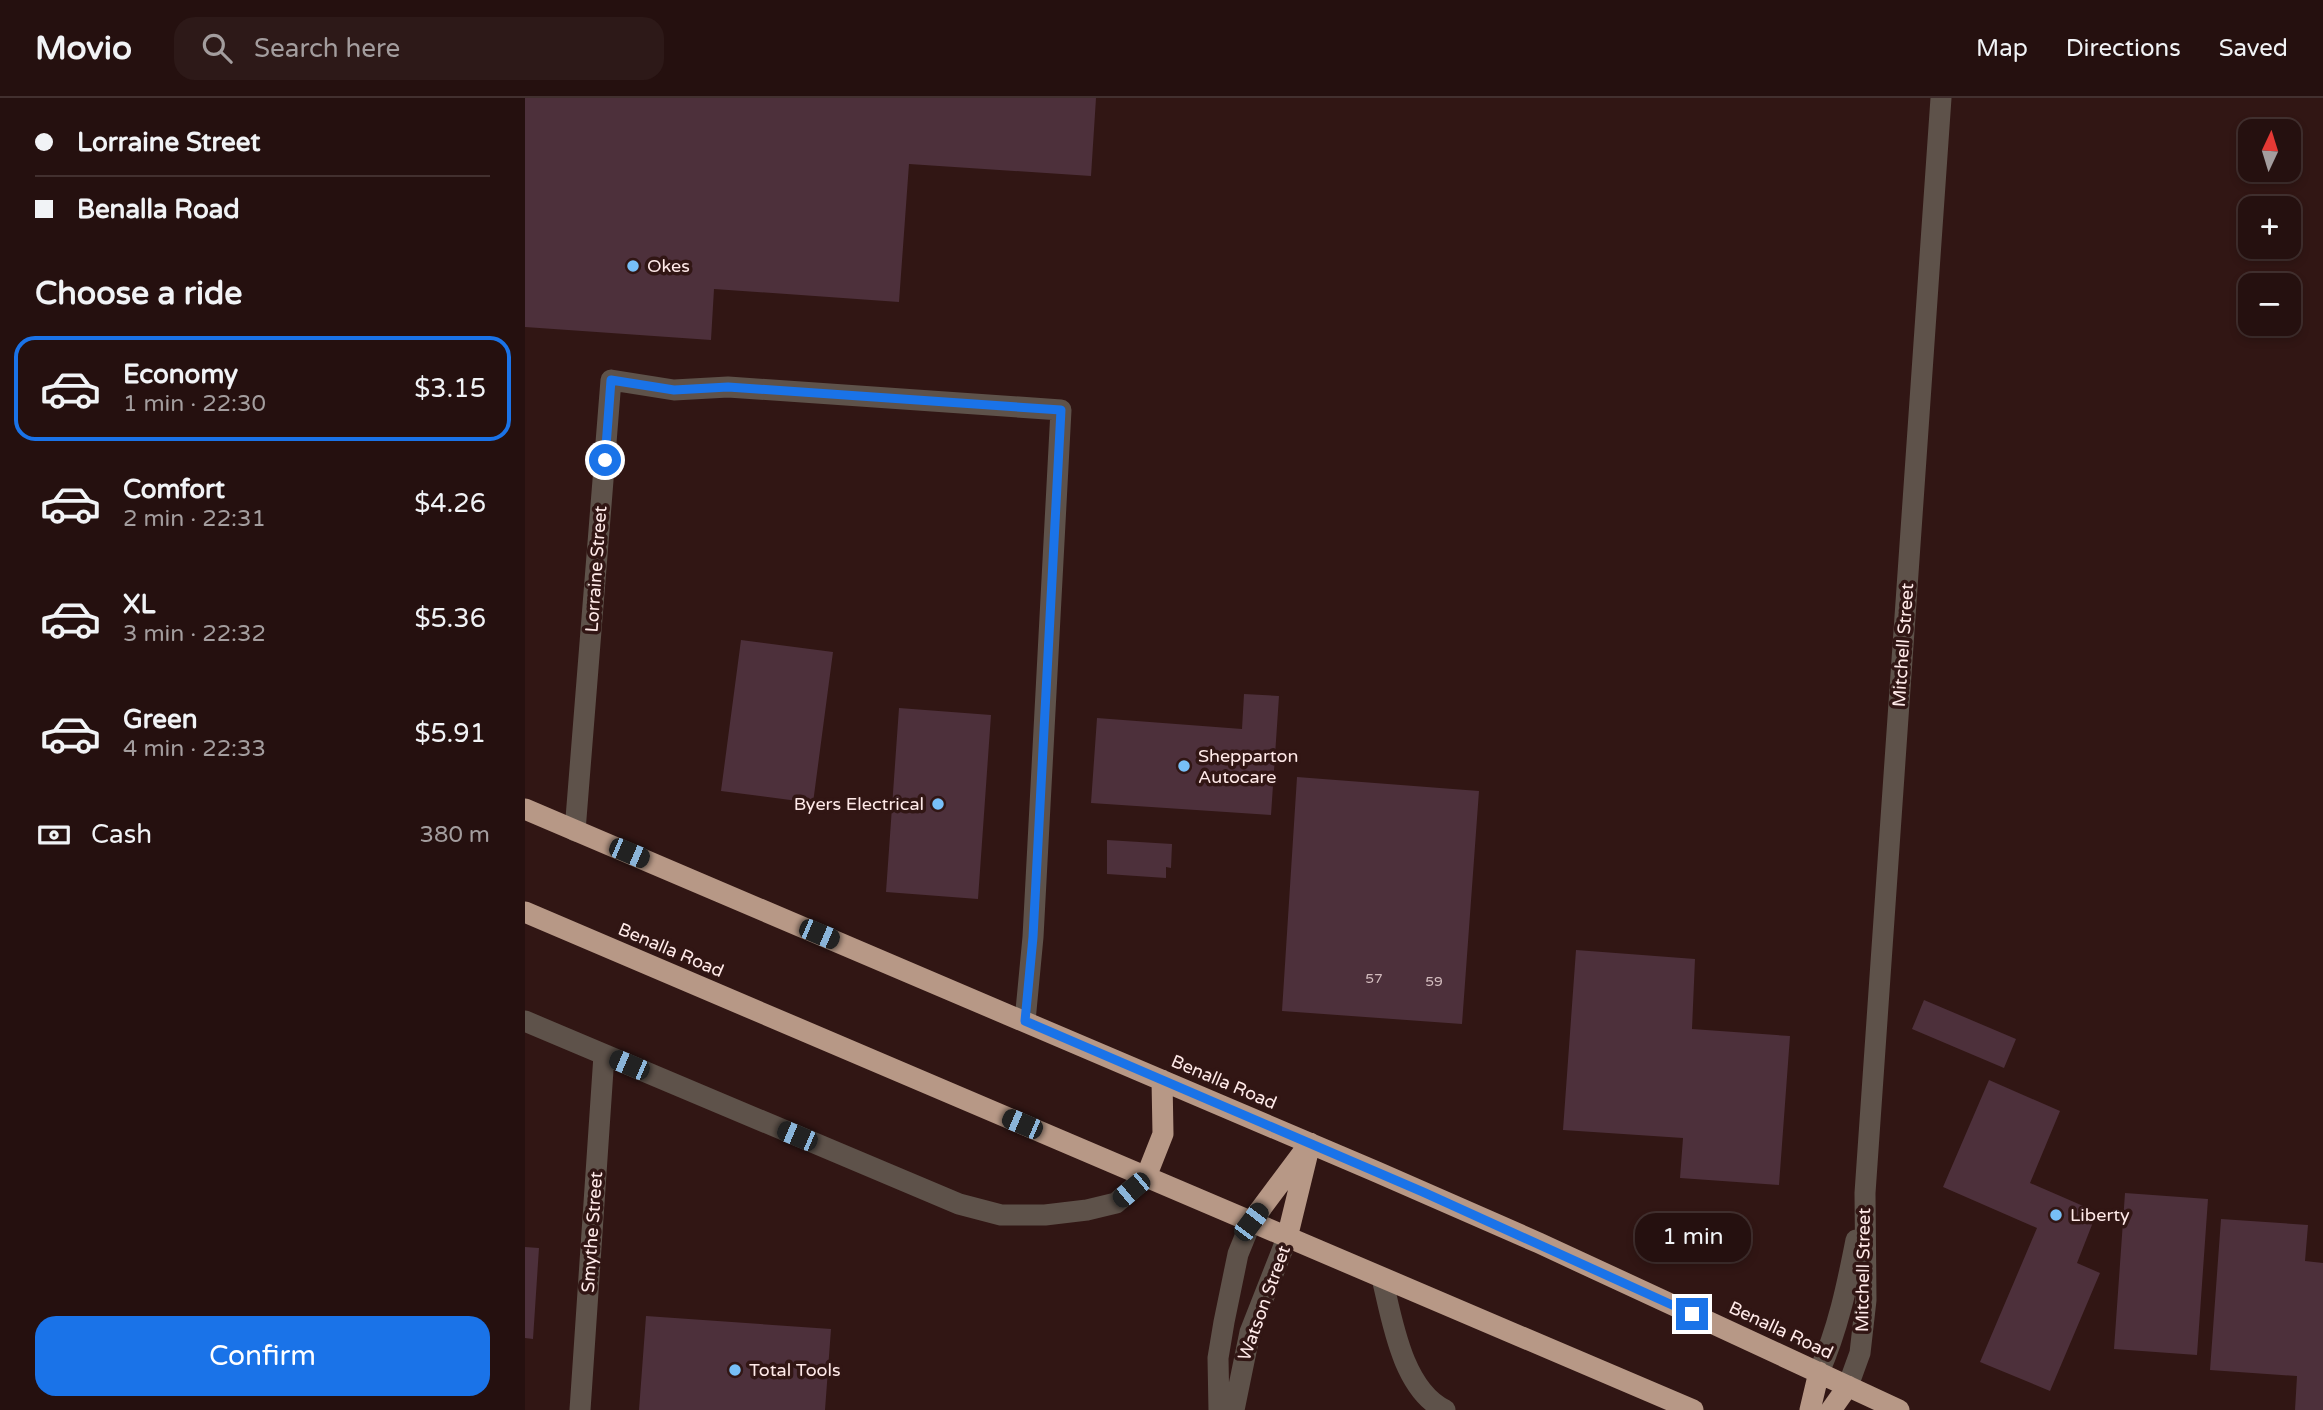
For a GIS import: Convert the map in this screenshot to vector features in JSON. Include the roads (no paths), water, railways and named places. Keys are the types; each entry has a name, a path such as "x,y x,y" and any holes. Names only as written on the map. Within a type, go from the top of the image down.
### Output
{"highway":[{"name":"Benalla Road","path":"525,809 1539,1243 1899,1410"},
{"name":"Benalla Road","path":"525,912 1693,1410"},
{"path":"1146,1177 1163,1134 1162,1080"},
{"path":"1251,1222 1310,1143"},
{"path":"1287,1238 1310,1143"},
{"path":"1810,1410 1819,1373"},
{"path":"1831,1410 1848,1386"}],"street":[{"name":"Mitchell Street","path":"1848,1386 1860,1353 1866,1300 1865,1193 1941,98"},
{"name":"Lorraine Street","path":"575,831 611,380 674,390 728,387 1061,410 1033,937 1025,1021"},
{"path":"525,1021 959,1204 1001,1215 1045,1215 1116,1203 1146,1177"},
{"name":"Smythe Street","path":"580,1410 604,1055"},
{"name":"Mitchell Street","path":"1819,1373 1844,1303 1865,1193"},
{"name":"Watson Street","path":"1219,1410 1218,1358 1222,1334 1238,1254 1251,1222"},
{"name":"Watson Street","path":"1234,1410 1250,1332 1287,1238"},
{"path":"1382,1278 1400,1349 1418,1386 1444,1410"}],"place":[{"name":"Okes","path":"633,266"},
{"name":"Shepparton Autocare","path":"1184,766"},
{"name":"Byers Electrical","path":"938,804"},
{"name":"Liberty","path":"2056,1215"},
{"name":"Total Tools","path":"735,1370"}]}
